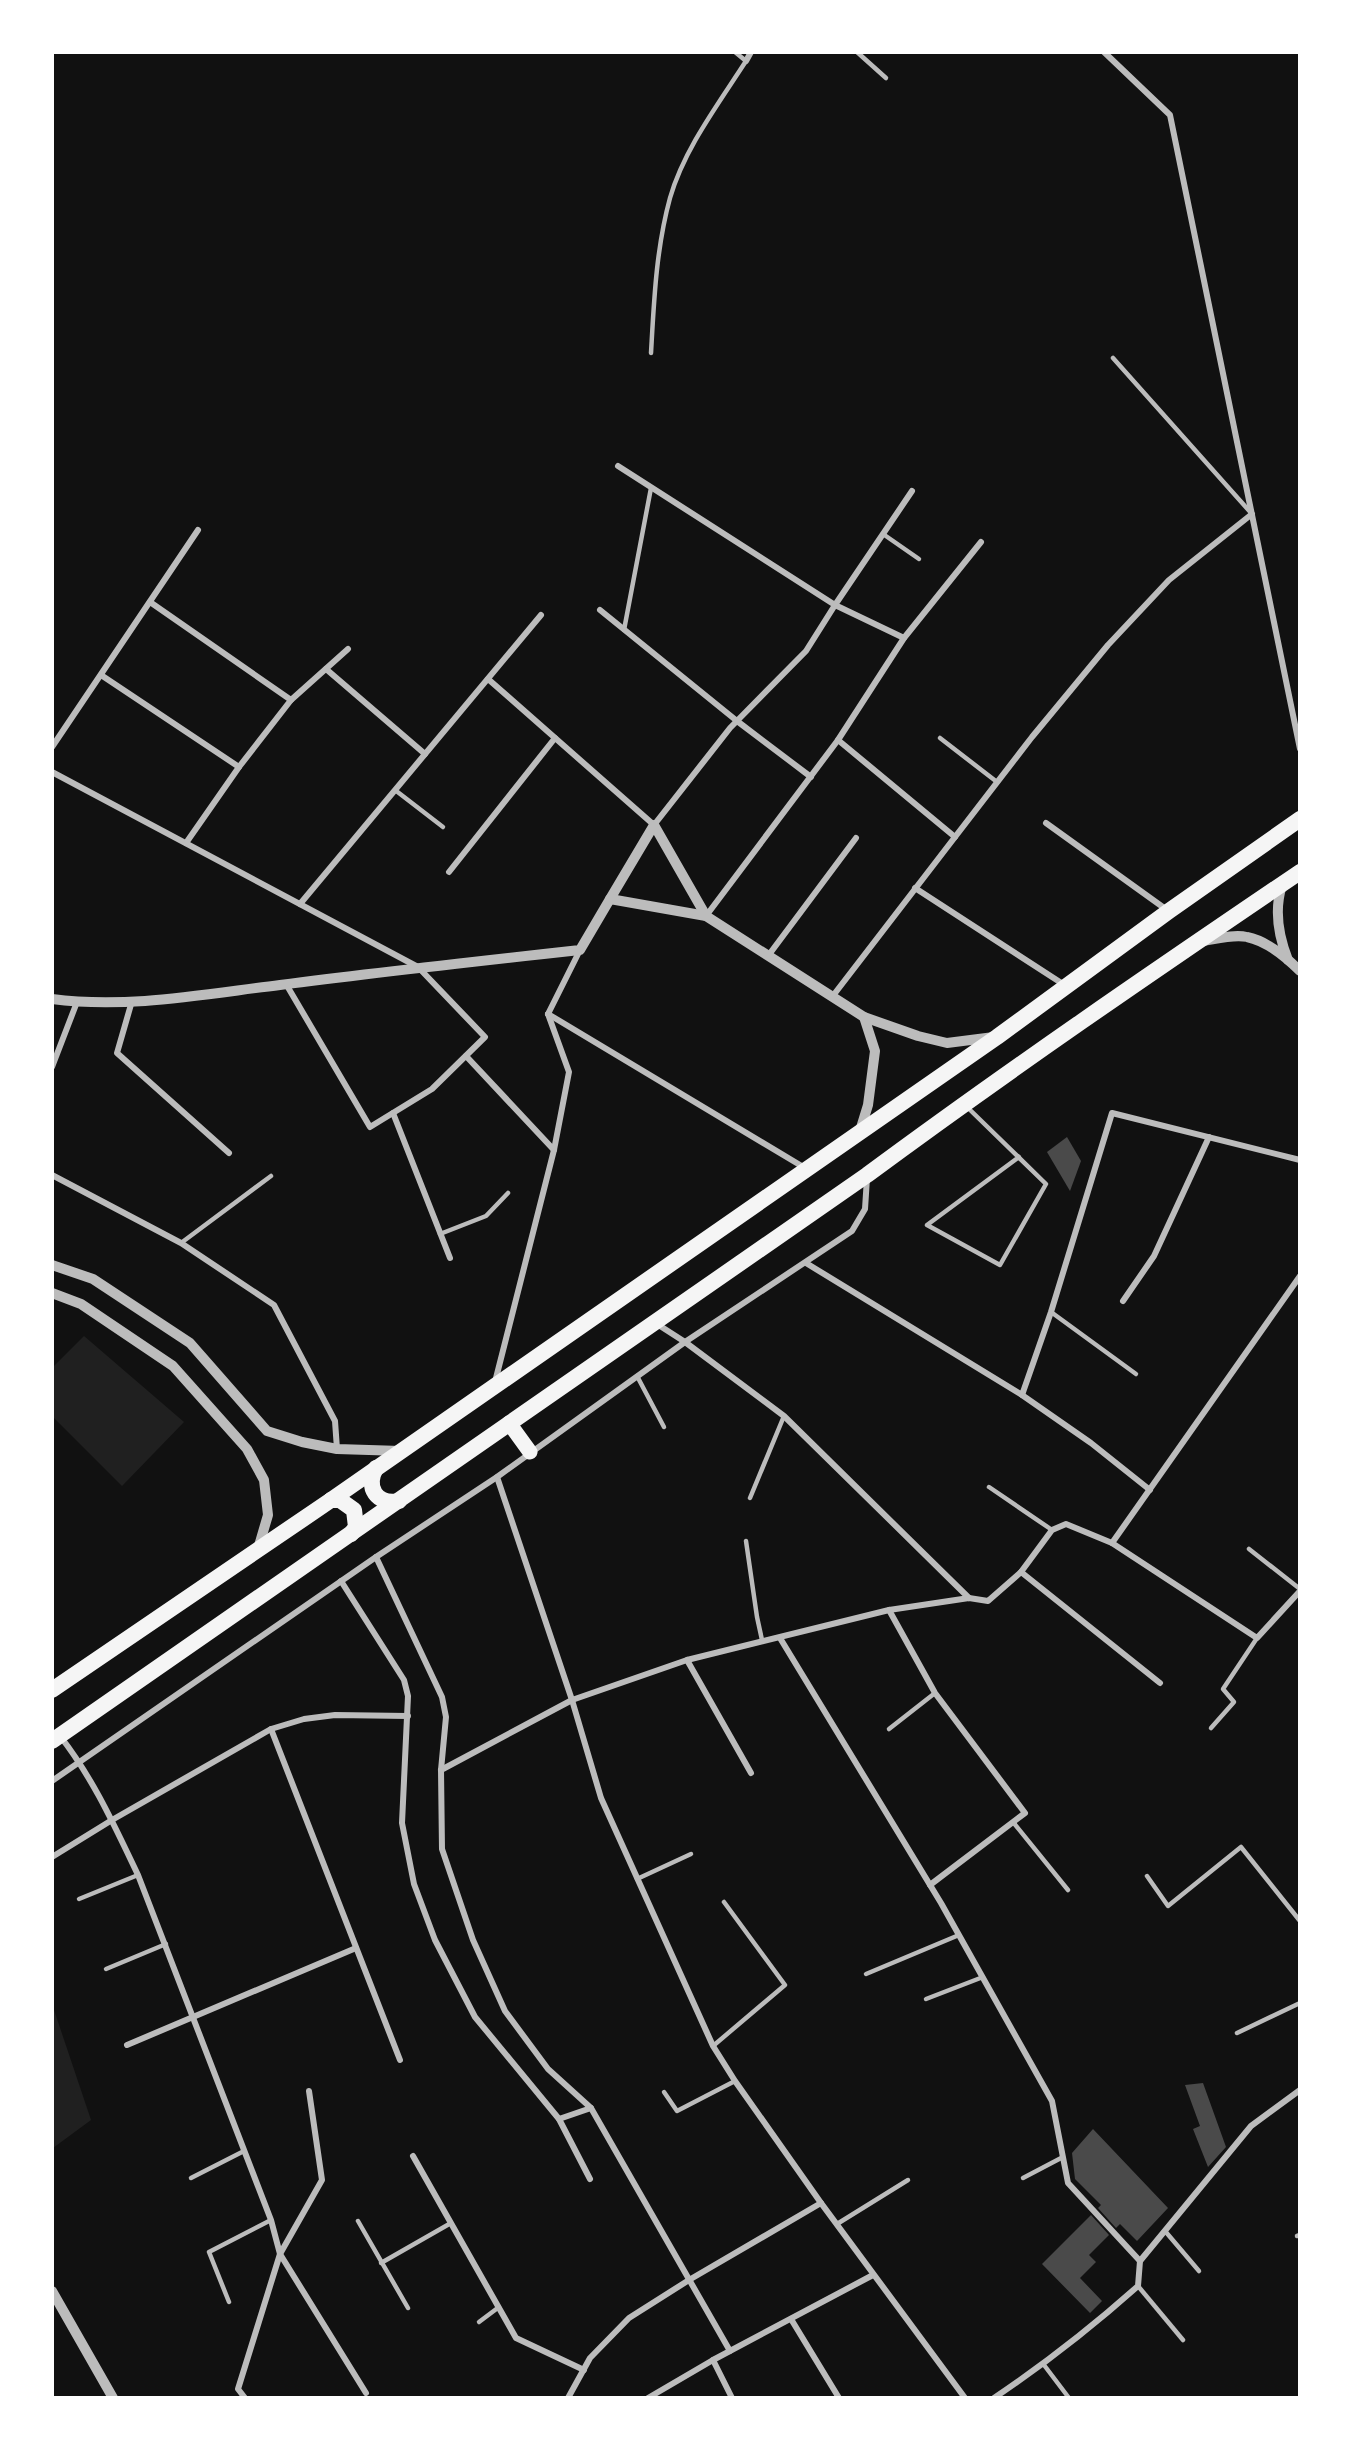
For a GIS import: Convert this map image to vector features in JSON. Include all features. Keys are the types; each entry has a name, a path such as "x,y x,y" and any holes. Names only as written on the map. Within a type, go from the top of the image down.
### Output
{"highway":[{"path":"52,1690 494,1388 806,1168 998,1037 1299,819"},
{"path":"56,1738 867,1175 963,1103 1194,942 1299,872"},
{"path":"376,1468 371,1485 375,1494 382,1500 399,1501"},
{"path":"331,1500 340,1500 354,1510 356,1527 351,1534"}],"main road":[{"path":"509,1423 530,1452"}],"street":[{"path":"746,61 751,52"},
{"path":"1104,52 1170,115 1299,749"},
{"path":"618,466 835,605 904,638"},
{"path":"494,1388 554,1150 569,1072 548,1014 580,950 654,825 737,721 806,651 912,491"},
{"path":"832,997 997,782 1108,645 1169,580 1252,514"},
{"path":"52,747 198,530"},
{"path":"706,916 838,740 904,638 981,542"},
{"path":"150,602 291,700"},
{"path":"600,610 737,721 811,777"},
{"path":"300,904 542,615"},
{"path":"186,843 291,700 348,649"},
{"path":"326,669 425,754"},
{"path":"101,675 240,767"},
{"path":"488,679 654,825 706,916"},
{"path":"449,872 555,738"},
{"path":"838,740 955,837"},
{"path":"52,772 418,967 485,1037 432,1089 370,1127 286,984"},
{"path":"1046,823 1169,911"},
{"path":"768,956 856,838"},
{"path":"1282,883 1277,910 1280,941 1288,960"},
{"path":"915,888 1067,986"},
{"path":"610,899 706,916 864,1017 918,1036 947,1043 998,1037"},
{"path":"1194,942 1245,936 1264,944 1288,960 1299,971"},
{"path":"52,999 76,1002 156,1000 418,967 580,950"},
{"path":"132,1001 117,1053 229,1153"},
{"path":"52,1067 76,1002"},
{"path":"548,1014 806,1168"},
{"path":"860,1131 868,1105 875,1051 864,1017"},
{"path":"466,1056 554,1150"},
{"path":"393,1113 450,1258"},
{"path":"1022,1395 1051,1312 1112,1113 1299,1160"},
{"path":"1123,1300 1154,1256 1209,1137"},
{"path":"52,1175 181,1243 274,1305 335,1421 337,1449"},
{"path":"52,1781 376,1557 497,1477 685,1342 852,1231 865,1209 867,1175"},
{"path":"806,1263 1022,1395 1091,1443 1150,1490"},
{"path":"52,1265 93,1279 190,1343 267,1431 302,1442 337,1449 401,1451"},
{"path":"1112,1543 1299,1276"},
{"path":"52,1293 81,1304 173,1366 247,1449 264,1480 268,1515 258,1549"},
{"path":"655,1323 685,1342 784,1416 969,1598"},
{"path":"497,1477 572,1700 601,1798 713,2046 820,2203 965,2397"},
{"path":"441,1770 572,1700 687,1660 889,1610 969,1598 988,1601 1021,1572 1052,1530 1066,1524 1112,1543 1257,1638 1299,1590"},
{"path":"376,1557 442,1697 446,1717 441,1770 442,1850 473,1940 505,2011 548,2069 591,2108 730,2351"},
{"path":"1021,1572 1160,1683"},
{"path":"341,1581 404,1680 408,1696 408,1716 402,1823 418,1895 435,1940 475,2017 559,2119 590,2179"},
{"path":"889,1610 934,1693 1025,1813 930,1885"},
{"path":"780,1638 930,1885 1052,2101 1068,2183 1140,2261"},
{"path":"687,1660 751,1773"},
{"path":"52,1857 112,1820 272,1729 304,1719 335,1715 408,1716"},
{"path":"272,1729 400,2060"},
{"path":"56,1738 80,1761 138,1875 271,2220 280,2254 366,2393"},
{"path":"127,2045 356,1948"},
{"path":"994,2397 1044,2365 1090,2329 1138,2286 1140,2261 1165,2230 1251,2126 1299,2090"},
{"path":"245,2397 238,2389 280,2254 322,2180 309,2091"},
{"path":"559,2119 591,2108"},
{"path":"413,2156 516,2338 584,2370"},
{"path":"568,2397 590,2358 629,2318 820,2203"},
{"path":"648,2397 873,2275"},
{"path":"52,2291 113,2397"},
{"path":"791,2319 839,2397"},
{"path":"713,2360 732,2397"}],"lane":[{"path":"651,353 658,253 671,196 696,138 746,61 735,52"},
{"path":"857,52 886,78"},
{"path":"1113,358 1252,514"},
{"path":"624,630 651,488"},
{"path":"884,534 918,559"},
{"path":"940,738 997,782"},
{"path":"395,790 443,827"},
{"path":"963,1103 1019,1157 1046,1184 1000,1265 927,1226 1019,1157"},
{"path":"181,1243 271,1176"},
{"path":"440,1234 486,1216 508,1193"},
{"path":"1051,1312 1136,1374"},
{"path":"637,1376 664,1427"},
{"path":"750,1498 784,1416"},
{"path":"988,1487 1052,1530"},
{"path":"746,1541 762,1640"},
{"path":"1249,1549 1299,1590"},
{"path":"1211,1728 1234,1702 1223,1689 1257,1638"},
{"path":"889,1729 934,1693"},
{"path":"1013,1822 1068,1890"},
{"path":"1147,1876 1168,1906 1241,1847 1299,1921"},
{"path":"637,1879 692,1854"},
{"path":"79,1899 138,1875"},
{"path":"713,2046 785,1985 724,1902"},
{"path":"866,1974 959,1935"},
{"path":"106,1969 166,1944"},
{"path":"926,1998 983,1977"},
{"path":"1237,2033 1299,2003"},
{"path":"664,2092 677,2111 735,2081"},
{"path":"191,2178 244,2151"},
{"path":"1023,2178 1063,2157"},
{"path":"837,2224 908,2180"},
{"path":"229,2302 209,2252 271,2220"},
{"path":"358,2221 408,2308"},
{"path":"381,2263 451,2223"},
{"path":"1165,2230 1200,2271"},
{"path":"1138,2286 1183,2340"},
{"path":"479,2322 499,2307"},
{"path":"1044,2365 1069,2397"}],"shaded area":[{"path":"84,1336 184,1422 122,1486 53,1417 53,1367"},
{"path":"52,2004 91,2120 53,2148 52,2148"}],"building":[{"path":"1067,1137 1081,1161 1070,1191 1047,1152"},
{"path":"1203,2083 1226,2147 1208,2167 1193,2129 1200,2126 1185,2085"},
{"path":"1093,2129 1168,2208 1137,2241 1120,2224 1116,2228 1098,2208 1101,2205 1075,2179 1072,2153"},
{"path":"1091,2215 1109,2235 1089,2255 1096,2262 1080,2278 1102,2301 1090,2313 1042,2264"}]}
